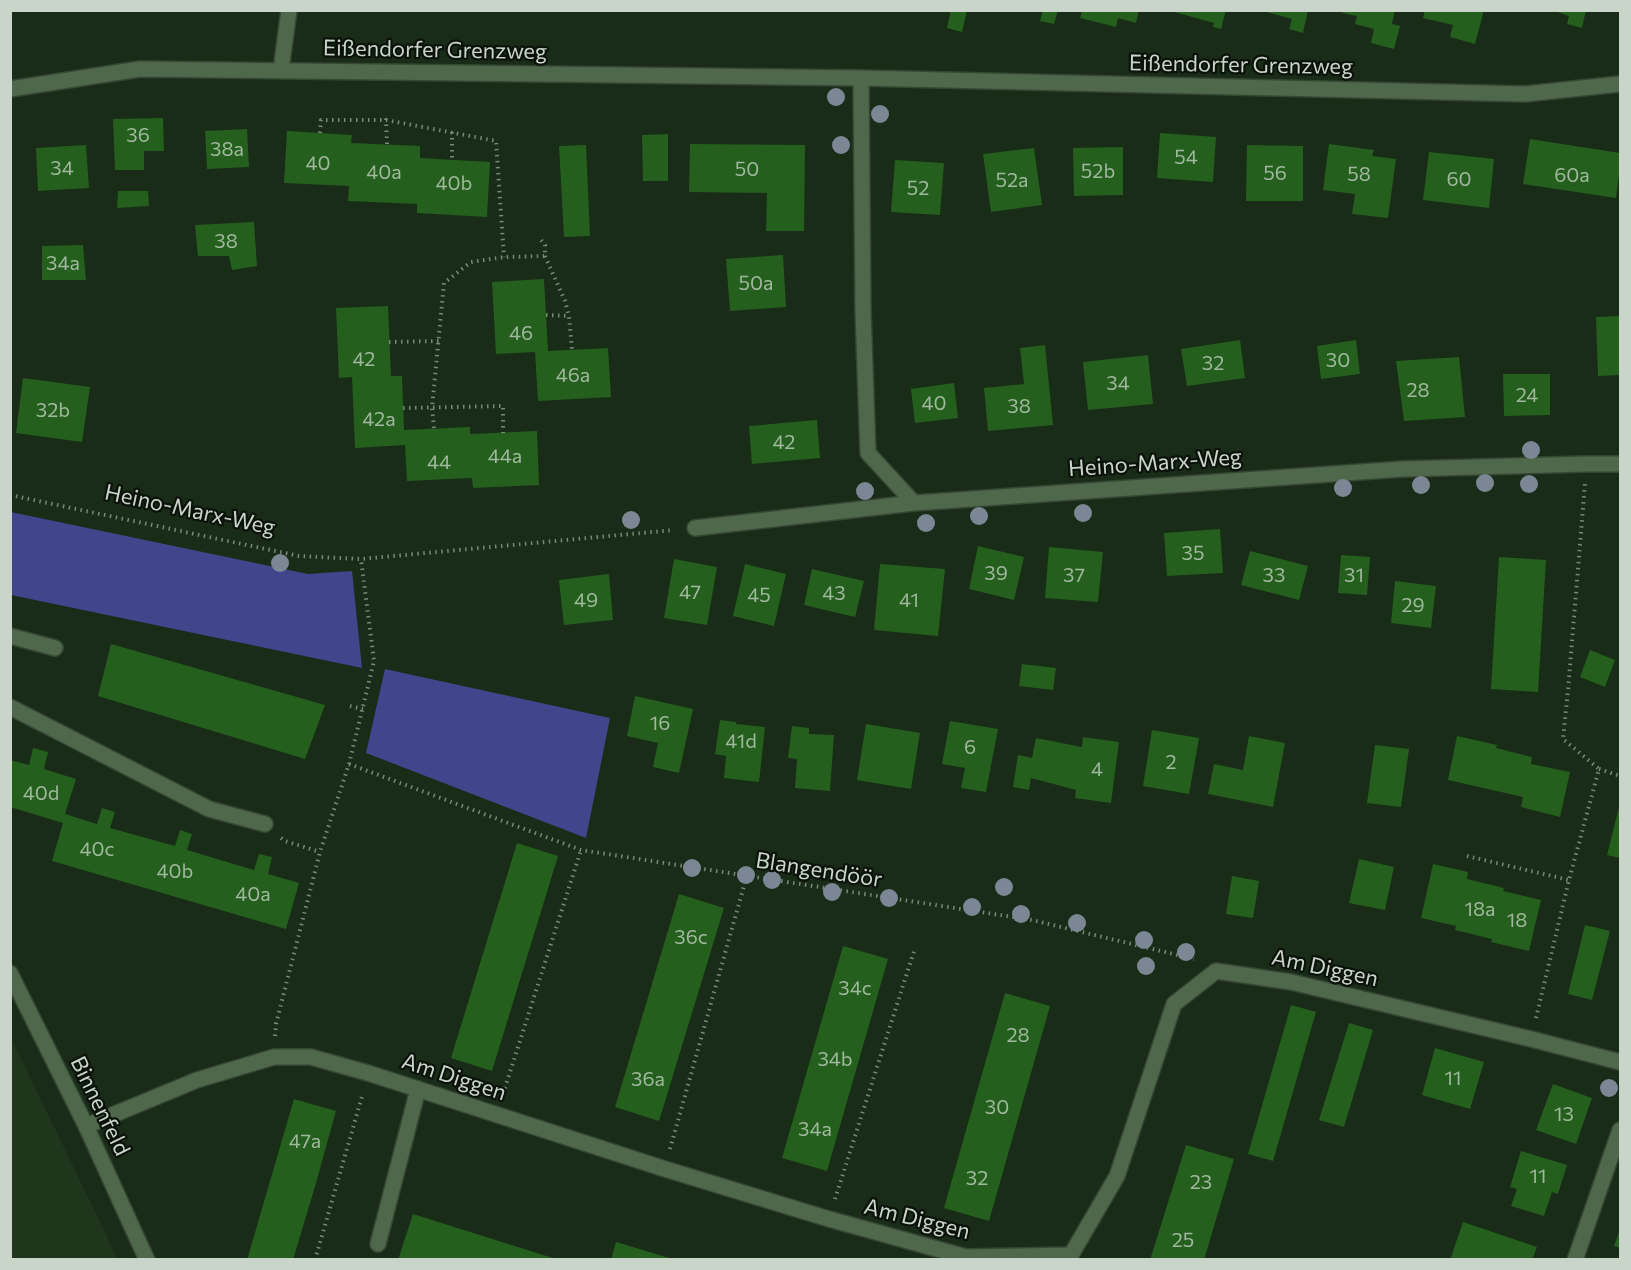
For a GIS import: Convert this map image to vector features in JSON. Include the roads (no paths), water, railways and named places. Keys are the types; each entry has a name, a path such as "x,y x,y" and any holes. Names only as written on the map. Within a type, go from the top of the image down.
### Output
{"street":[{"path":"281,70 289,10"},
{"name":"Eißendorfer Grenzweg","path":"10,89 140,69 861,78 1525,94 1620,84"},
{"path":"861,78 863,312 868,453 914,503"},
{"name":"Heino-Marx-Weg","path":"695,528 914,503 1403,469 1620,464"},
{"path":"10,636 55,648"},
{"path":"10,707 209,809 265,824"},
{"name":"Am Diggen","path":"86,1126 197,1080 274,1057 311,1057 368,1073 829,1220 966,1257 1071,1255 1117,1176 1174,1004 1216,971 1292,982 1620,1062"},
{"name":"Binnenfeld","path":"10,973 86,1126 147,1260"},
{"path":"378,1244 418,1089"},
{"path":"1575,1260 1620,1130"}]}
